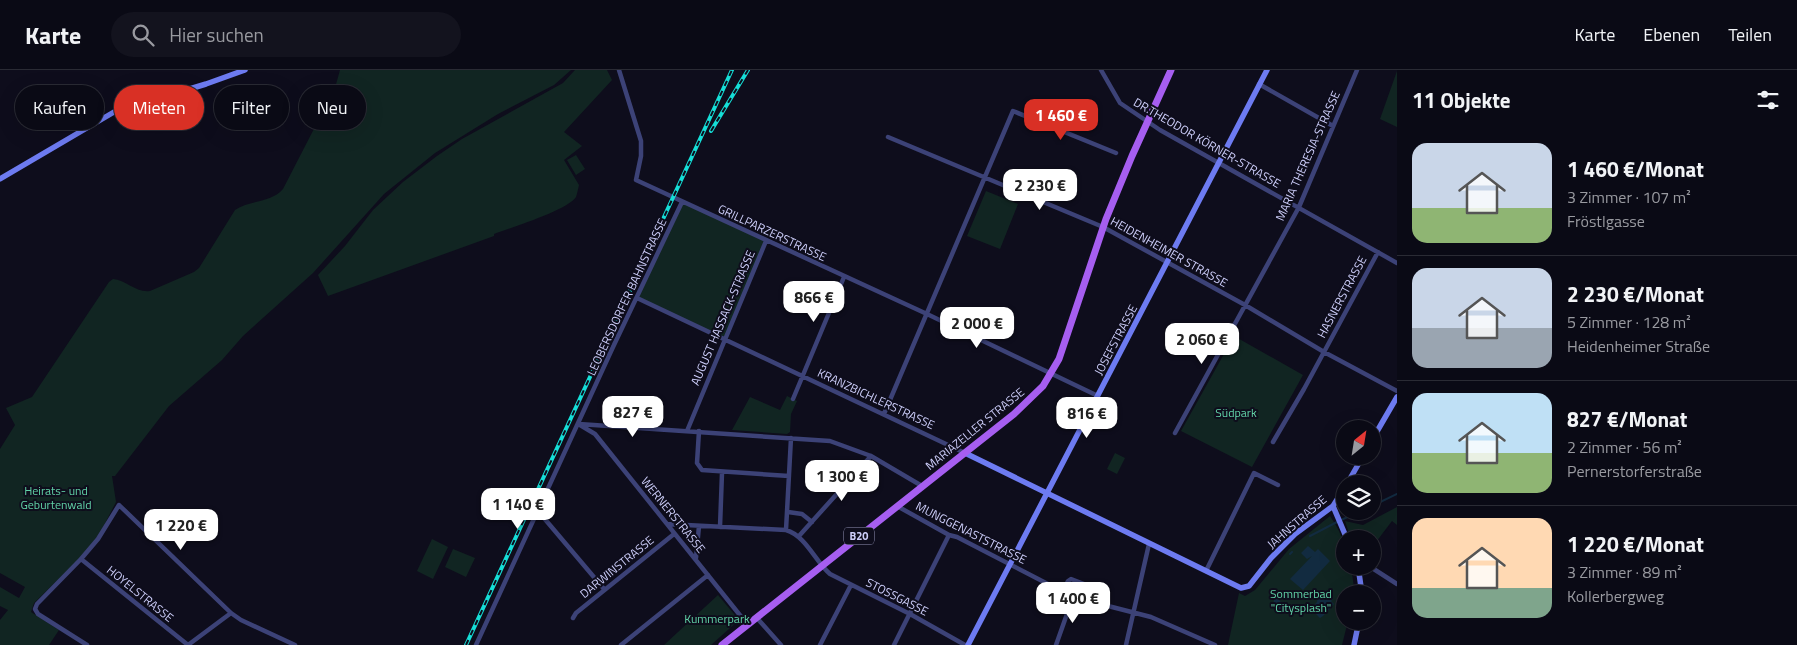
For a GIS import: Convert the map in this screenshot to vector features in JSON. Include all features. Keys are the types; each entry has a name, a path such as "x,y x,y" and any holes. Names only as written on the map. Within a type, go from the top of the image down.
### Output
{"main road":[{"name":"MARIAZELLER STRASSE","path":"722,645 965,453 1035,395 1052,374 1062,354 1103,227 1171,70"}],"street":[{"path":"0,179 114,112 214,82 246,70"},
{"name":"GRILLPARZERSTRASSE","path":"619,70 642,141 642,156 636,180 927,314 1098,396"},
{"name":"DR.THEODOR KÖRNER-STRASSE","path":"1101,70 1120,103 1147,122 1397,263"},
{"name":"JOSEFSTRASSE","path":"967,645 1048,494 1267,70"},
{"name":"MARIA THERESIA-STRASSE","path":"1175,433 1299,207 1357,70"},
{"path":"1259,84 1333,126"},
{"path":"884,414 1013,111 1116,153"},
{"name":"HEIDENHEIMER STRASSE","path":"888,137 1103,227 1245,305 1324,352 1397,391"},
{"name":"LEOBERSDORFER BAHNSTRASSE","path":"476,645 682,202"},
{"name":"AUGUST HASSACK-STRASSE","path":"687,431 766,241"},
{"name":"HASNERSTRASSE","path":"1324,352 1378,252"},
{"path":"792,399 844,277"},
{"name":"KRANZBICHLERSTRASSE","path":"638,298 965,453 1239,588"},
{"path":"1273,442 1324,352"},
{"path":"1381,425 1397,397"},
{"path":"579,424 830,441 871,456 922,486"},
{"name":"WERNERSTRASSE","path":"579,424 595,434 747,624"},
{"path":"699,432 697,463 702,470 722,473 789,476"},
{"path":"786,530 791,438"},
{"path":"667,524 786,530 799,536 871,456"},
{"path":"720,527 722,473"},
{"path":"1206,571 1254,473 1278,485"},
{"name":"JAHNSTRASSE","path":"1239,588 1249,586 1284,544 1333,506 1336,501"},
{"path":"87,645 38,614 35,609 37,604 98,539 119,505 231,613 295,645"},
{"name":"MUNGGENASTSTRASSE","path":"897,506 949,535 957,537 1073,597 1152,617 1215,645"},
{"path":"1333,506 1344,530"},
{"path":"538,511 604,589"},
{"path":"788,512 802,514 812,522"},
{"path":"696,558 699,526"},
{"name":"DARWINSTRASSE","path":"573,618 576,613 604,589 674,534"},
{"path":"894,645 949,535"},
{"name":"STOSSGASSE","path":"799,536 821,566 830,574 967,645"},
{"path":"1126,645 1149,544"},
{"name":"HOYELSTRASSE","path":"81,559 188,645"},
{"path":"1381,574 1397,584"},
{"path":"621,645 708,575"},
{"path":"1063,592 1068,581 1071,579 1084,584 1086,588 1082,600"},
{"path":"820,645 851,585"},
{"path":"1056,645 1073,597"},
{"path":"188,645 231,613"},
{"path":"756,618 781,645"},
{"path":"1354,645 1357,630"}],"green space":[{"name":"Heirats- und Geburtenwald","path":"340,70 571,70 554,85 498,114 435,153 384,194 313,273 243,336 222,360 169,406 115,476 112,476 116,502 99,535 79,559 34,603 31,612 59,630 49,645 0,645 0,620 8,610 0,606 0,587 19,598 25,587 0,573 0,449 15,425 6,408 32,397 109,282 113,279 118,280 140,290 150,291 194,272 199,268 235,210 247,204 273,197 283,189 313,130 366,130 366,85 336,85"},
{"path":"575,70 607,70 612,80 564,132 582,146 564,160 579,185 576,197 571,202 551,213 494,234 494,236 328,296 318,275 345,246 373,210 403,182 462,139 563,83"},
{"path":"1397,71 1397,127 1380,119"},
{"path":"576,155 585,169 576,175 567,160"},
{"path":"986,191 1018,204 1000,249 967,236"},
{"path":"682,202 766,241 724,339 637,298"},
{"name":"Südpark","path":"1234,336 1303,375 1252,467 1181,431"},
{"path":"787,396 797,401 791,414 790,432 787,434 732,430 750,397 780,410"},
{"path":"1115,453 1125,458 1117,474 1107,469"},
{"path":"1397,507 1397,525 1392,521 1381,535 1381,530 1348,530 1345,521 1363,525 1372,520 1381,520 1381,515"},
{"name":"Sommerbad \"Citysplash\"","path":"1330,516 1338,530 1336,530 1336,575 1352,575 1354,585 1336,585 1336,630 1346,630 1342,645 1228,645 1239,593 1245,596 1255,590 1289,549"},
{"path":"432,539 448,547 433,579 417,571"},
{"path":"453,549 475,558 466,577 445,567"},
{"name":"Kummerpark","path":"718,595 739,620 711,645 664,645"}],"water":[{"path":"1308,546 1315,552 1318,549 1330,561 1303,590 1290,579 1312,556 1307,559 1301,553"},
{"path":"1274,592 1279,596 1279,594 1287,596 1285,598 1278,598 1284,607 1280,612 1273,608 1274,599 1271,596"},
{"path":"1325,592 1333,599 1331,601 1334,604 1320,618 1311,609 1317,602 1318,597"}],"waterway":[{"path":"1381,502 1397,494"},
{"path":"1310,536 1337,522"}],"railway":[{"path":"466,645 732,70"},
{"path":"711,131 748,70"}]}
